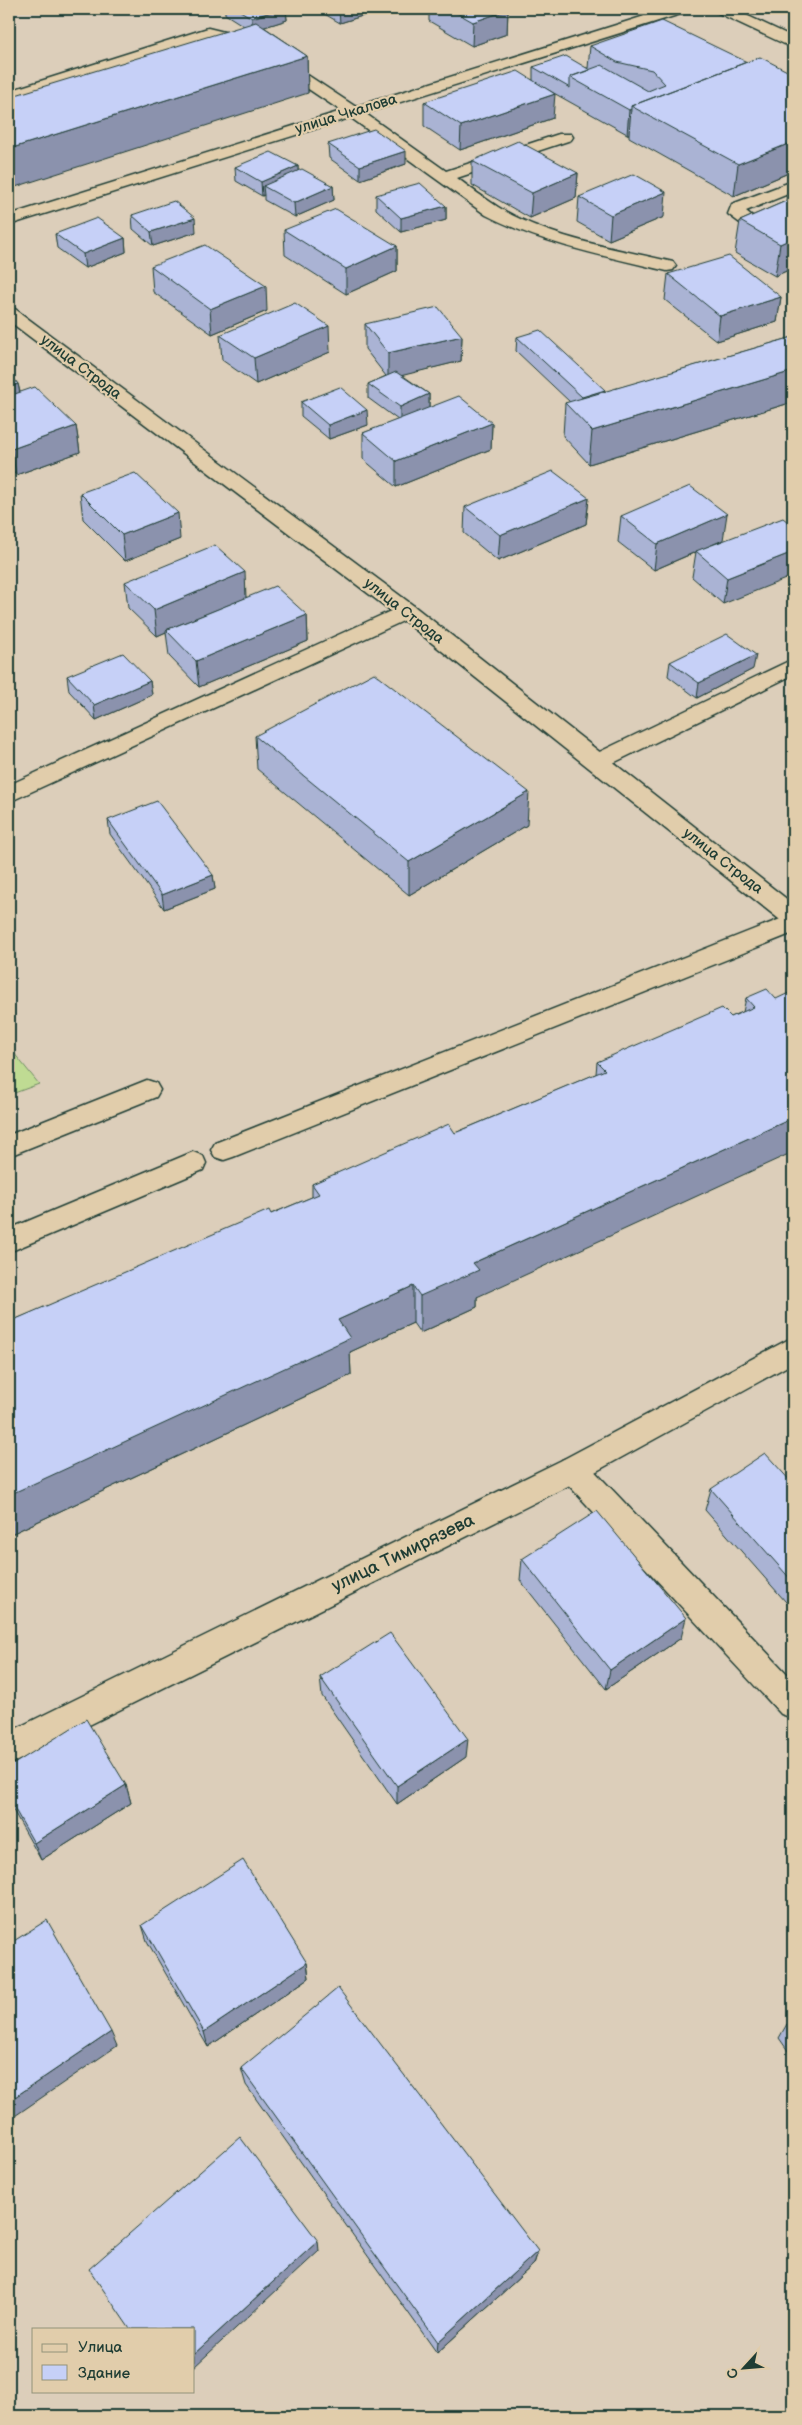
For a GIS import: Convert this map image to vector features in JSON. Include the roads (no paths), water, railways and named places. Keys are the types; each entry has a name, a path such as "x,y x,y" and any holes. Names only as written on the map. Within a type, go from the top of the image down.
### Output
{"street":[{"name":"улица Чкалова","path":"9,220 682,9"},
{"path":"721,9 793,43"},
{"path":"9,96 208,33 248,42 353,112 444,178 513,223 553,237 667,266"},
{"path":"444,178 565,137"},
{"path":"754,225 737,214 738,208 793,186"},
{"name":"улица Строда","path":"9,313 406,611 793,917"},
{"path":"9,794 406,611"},
{"path":"597,762 793,666"},
{"path":"224,1150 793,923"},
{"path":"9,1146 147,1090"},
{"path":"9,1241 193,1164"},
{"name":"улица Тимирязева","path":"9,1749 573,1469 793,1349"},
{"path":"573,1469 793,1703"}]}
